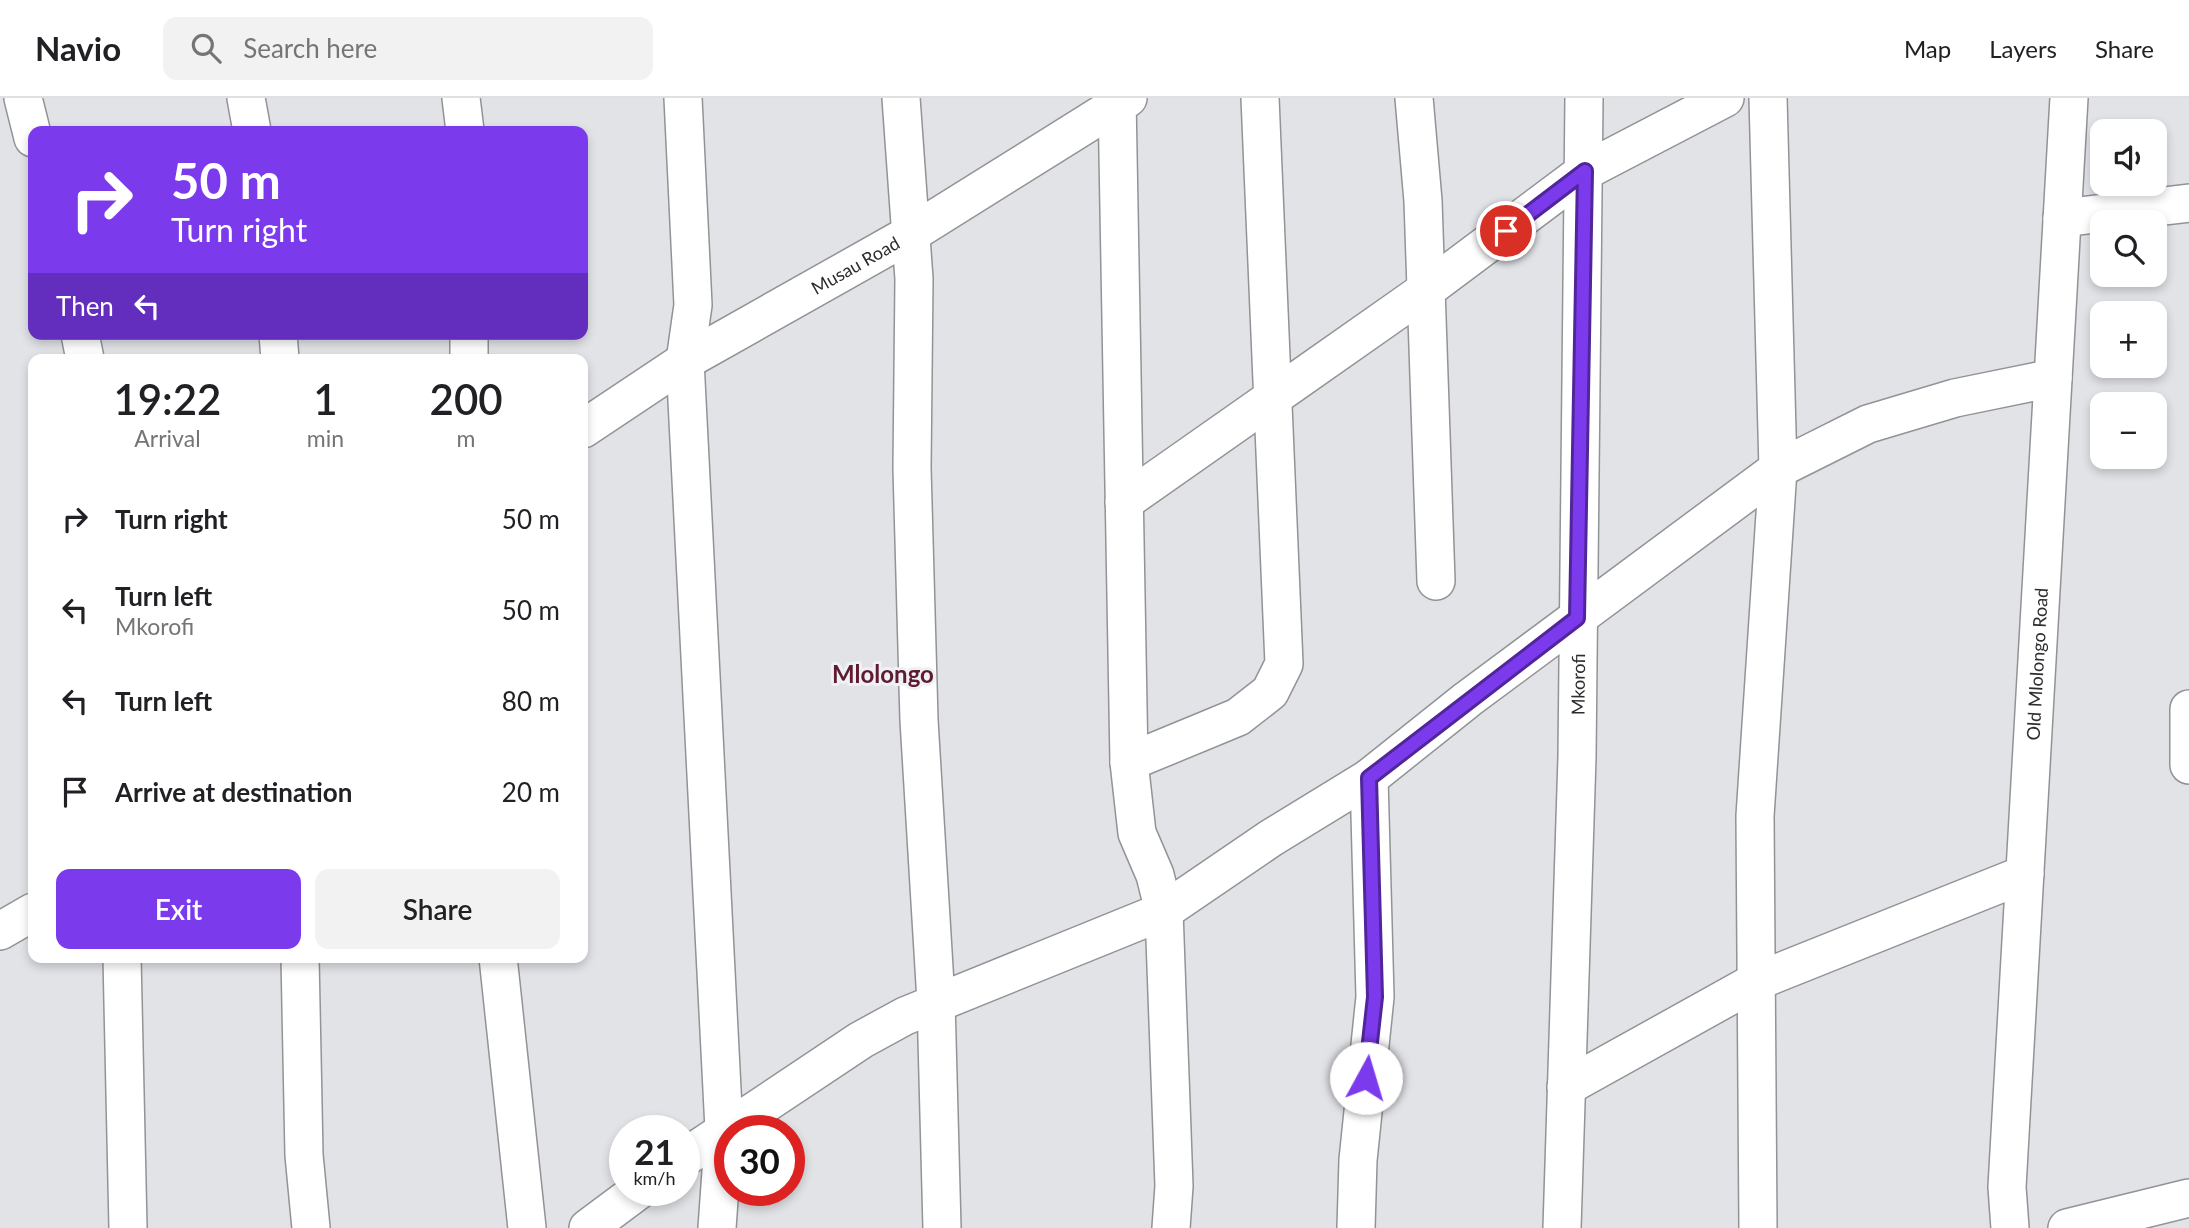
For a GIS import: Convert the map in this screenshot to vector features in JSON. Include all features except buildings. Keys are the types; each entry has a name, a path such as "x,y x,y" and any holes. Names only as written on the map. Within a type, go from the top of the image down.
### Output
{"street":[{"path":"23,98 30,126"},
{"path":"246,98 251,126"},
{"path":"461,98 464,126"},
{"path":"683,98 693,305 685,361 723,1115"},
{"path":"901,98 914,279 912,468 919,720 936,1001 942,1228"},
{"path":"1129,762 1238,717 1270,692 1284,664 1260,98"},
{"path":"1414,98 1426,290 1436,581"},
{"name":"Mkorofi","path":"1562,1228 1577,757 1584,98"},
{"path":"1124,502 1426,290 1585,171 1725,98"},
{"path":"1758,1228 1755,816 1777,468 1768,98"},
{"name":"Old Mlolongo Road","path":"2010,1228 2007,1187 2069,98"},
{"path":"1121,101 1129,762 1137,832 1155,876 1164,911 1174,1186 1171,1228"},
{"name":"Musau Road","path":"588,426 685,361 912,233 1121,101"},
{"path":"2062,218 2189,203"},
{"path":"746,1115 861,1040 936,1001 1164,911 1271,838 1369,778 1777,468 1868,424 1955,398 2053,378"},
{"path":"2189,709 2189,765"},
{"path":"1356,1228 1358,1160 1375,997 1369,778"},
{"path":"1566,1087 1755,982 2025,874"},
{"path":"0,931 28,915"},
{"path":"121,963 128,1228"},
{"path":"300,963 304,1155 311,1228"},
{"path":"499,963 527,1228"},
{"path":"2067,1228 2189,1198"},
{"path":"588,1228 618,1206"},
{"path":"717,1228 719,1206"}],"district":[{"name":"Mlolongo","path":"883,673"}],"route":[{"path":"1366,1078 1375,997 1369,778 1468,699 1577,618 1585,171 1506,231"}]}
